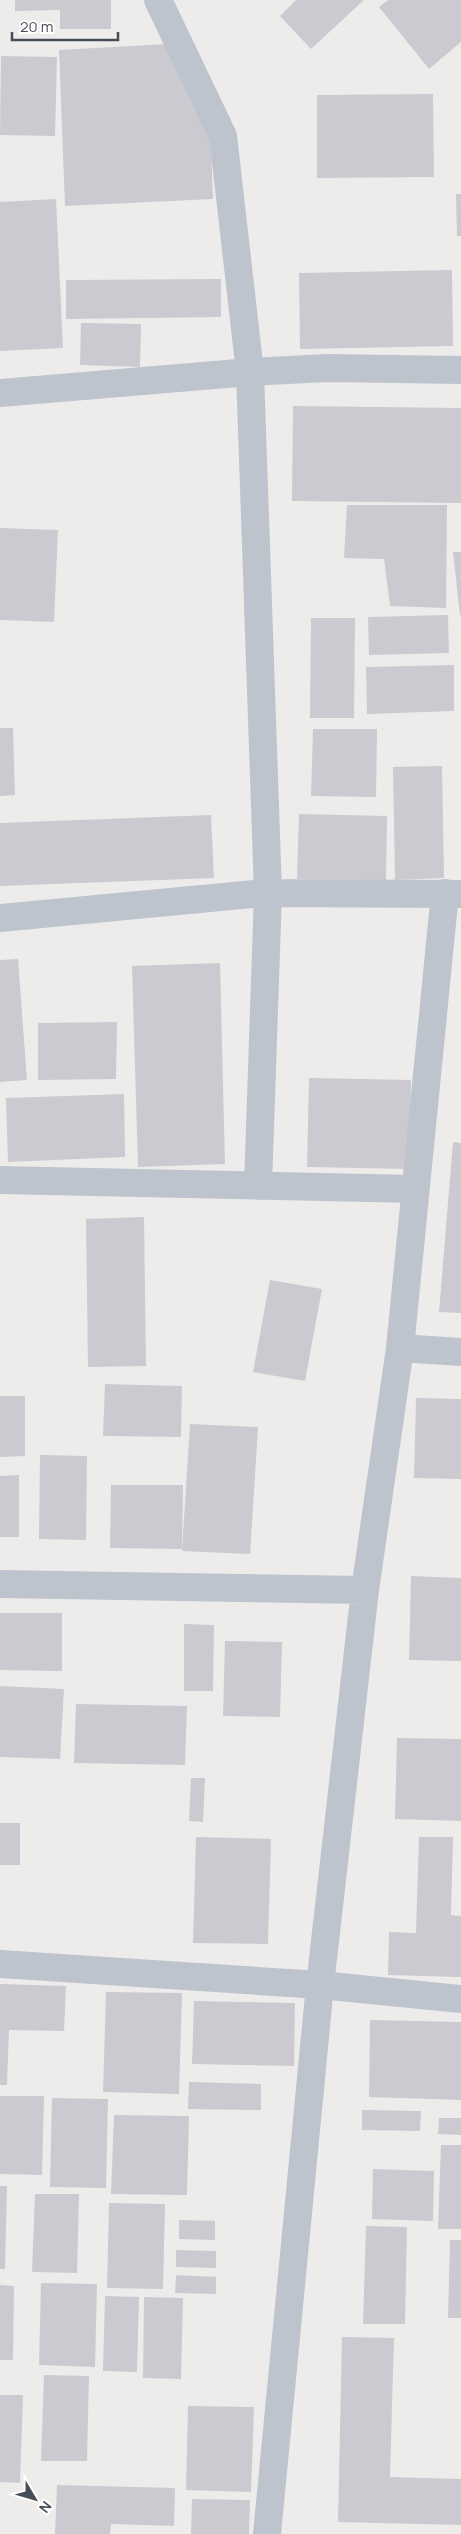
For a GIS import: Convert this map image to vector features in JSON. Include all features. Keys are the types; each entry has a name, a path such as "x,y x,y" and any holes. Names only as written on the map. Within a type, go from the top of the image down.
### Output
{"street":[{"path":"158,0 223,136 250,372 268,893 258,1186"},
{"path":"0,393 250,372 328,368 461,370"},
{"path":"0,918 268,893 453,894 415,1189 400,1348 365,1590 320,1985 267,2534"},
{"path":"0,1180 415,1189"},
{"path":"400,1348 461,1352"},
{"path":"0,1584 365,1590"},
{"path":"0,1964 320,1985 461,1999"}],"building":[{"path":"15,0 111,0 111,29 60,29 60,10 15,11"},
{"path":"296,0 364,0 311,49 280,16"},
{"path":"388,0 461,0 461,42 429,69 379,7"},
{"path":"167,44 210,113 213,199 65,206 59,50"},
{"path":"1,56 57,57 55,136 0,135"},
{"path":"433,94 434,177 317,178 317,95"},
{"path":"456,194 461,194 461,236 457,236"},
{"path":"56,199 63,348 0,351 0,202"},
{"path":"452,270 453,346 300,349 299,273"},
{"path":"221,279 221,317 66,319 66,280"},
{"path":"81,323 141,324 140,367 80,365"},
{"path":"293,406 461,408 461,503 292,501"},
{"path":"347,505 447,505 446,608 390,606 384,559 344,558"},
{"path":"0,528 58,530 54,622 0,620"},
{"path":"453,552 461,552 461,615 460,615"},
{"path":"448,615 449,653 369,655 368,617"},
{"path":"311,618 355,618 354,718 310,718"},
{"path":"454,665 454,711 367,714 366,667"},
{"path":"0,728 13,728 15,795 0,796"},
{"path":"313,729 377,729 376,797 311,796"},
{"path":"442,766 444,878 395,880 393,767"},
{"path":"299,814 387,816 386,880 297,879"},
{"path":"211,815 214,878 0,886 0,823"},
{"path":"18,959 27,1080 0,1082 0,960"},
{"path":"220,963 225,1164 138,1167 132,966"},
{"path":"117,1022 116,1079 38,1080 38,1023"},
{"path":"309,1078 411,1080 409,1169 307,1167"},
{"path":"124,1094 125,1157 8,1162 6,1098"},
{"path":"453,1142 461,1143 461,1313 439,1312"},
{"path":"144,1217 146,1366 88,1367 86,1219"},
{"path":"270,1280 322,1289 305,1381 253,1372"},
{"path":"105,1384 182,1386 181,1437 103,1436"},
{"path":"0,1396 25,1396 25,1456 0,1457"},
{"path":"416,1398 461,1399 461,1479 414,1478"},
{"path":"190,1424 258,1427 250,1554 182,1551"},
{"path":"40,1455 87,1456 86,1540 39,1539"},
{"path":"19,1475 19,1537 0,1537 0,1476"},
{"path":"111,1485 183,1485 182,1549 110,1548"},
{"path":"411,1576 461,1578 461,1661 409,1660"},
{"path":"0,1613 62,1613 62,1671 0,1670"},
{"path":"184,1624 214,1625 213,1691 184,1691"},
{"path":"225,1641 282,1642 280,1717 223,1716"},
{"path":"0,1686 64,1689 60,1759 0,1757"},
{"path":"76,1704 187,1706 185,1765 74,1763"},
{"path":"397,1738 461,1739 461,1821 395,1819"},
{"path":"191,1778 205,1778 203,1822 189,1821"},
{"path":"0,1823 20,1823 20,1865 0,1865"},
{"path":"196,1837 271,1839 268,1944 193,1943"},
{"path":"419,1837 453,1837 451,1915 461,1916 461,1977 388,1975 389,1932 416,1933"},
{"path":"0,1984 66,1986 64,2031 9,2030 7,2085 0,2085"},
{"path":"106,1992 182,1993 179,2094 103,2092"},
{"path":"194,2001 295,2003 294,2066 192,2064"},
{"path":"370,2020 461,2022 461,2100 369,2097"},
{"path":"189,2082 261,2084 261,2110 188,2109"},
{"path":"0,2096 44,2096 42,2175 0,2174"},
{"path":"52,2098 108,2099 106,2188 50,2187"},
{"path":"362,2110 421,2111 420,2131 362,2130"},
{"path":"114,2115 189,2116 187,2195 111,2194"},
{"path":"439,2118 461,2118 461,2135 438,2134"},
{"path":"441,2145 461,2145 461,2229 438,2229"},
{"path":"373,2169 434,2171 433,2221 372,2219"},
{"path":"0,2186 7,2186 5,2269 0,2269"},
{"path":"35,2194 79,2194 77,2273 32,2272"},
{"path":"109,2203 165,2204 163,2289 107,2288"},
{"path":"179,2220 215,2221 215,2240 179,2239"},
{"path":"366,2226 407,2227 405,2324 363,2324"},
{"path":"450,2240 461,2240 461,2318 448,2318"},
{"path":"176,2250 216,2251 216,2268 176,2267"},
{"path":"176,2275 216,2277 216,2294 175,2293"},
{"path":"41,2283 97,2284 95,2367 39,2365"},
{"path":"0,2285 14,2286 13,2360 0,2360"},
{"path":"105,2296 139,2297 137,2372 103,2371"},
{"path":"144,2297 183,2298 181,2379 143,2378"},
{"path":"342,2337 394,2338 390,2477 461,2479 461,2525 338,2522"},
{"path":"44,2375 89,2376 87,2461 41,2461"},
{"path":"0,2395 23,2395 20,2483 0,2482"},
{"path":"188,2406 254,2407 251,2492 186,2490"},
{"path":"57,2485 175,2488 174,2526 111,2524 110,2534 55,2534"},
{"path":"192,2499 250,2500 249,2534 191,2534"}]}
